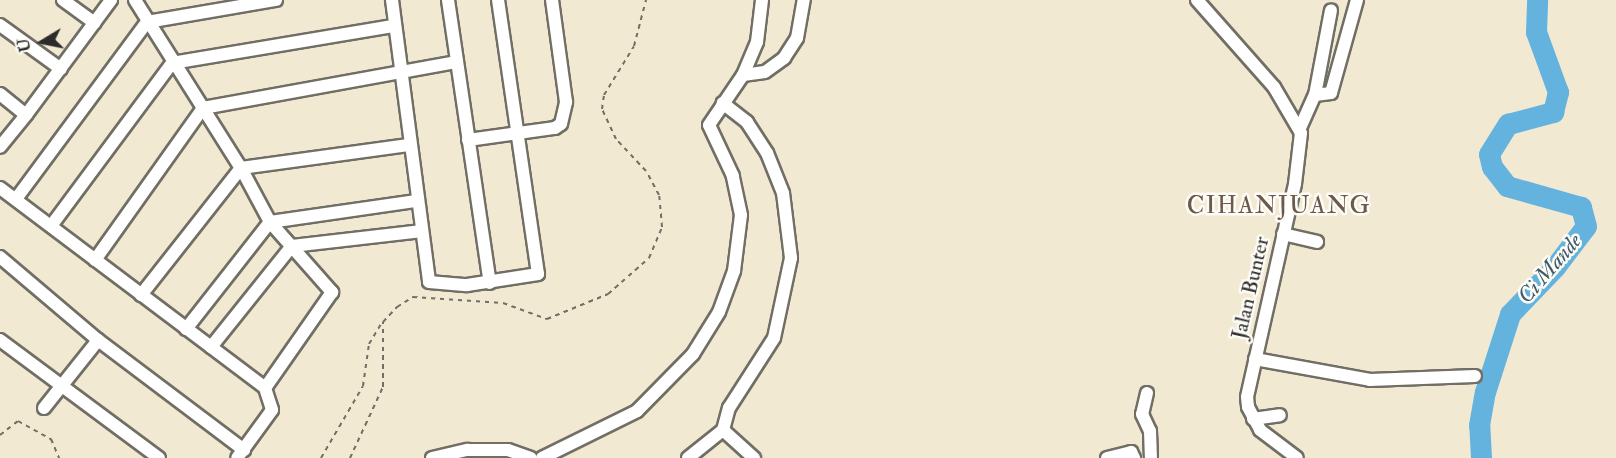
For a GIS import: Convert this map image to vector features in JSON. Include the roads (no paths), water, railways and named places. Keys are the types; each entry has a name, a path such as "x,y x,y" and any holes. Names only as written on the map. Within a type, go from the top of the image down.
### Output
{"street":[{"path":"63,0 95,23"},
{"path":"0,147 111,0"},
{"path":"135,0 172,63 241,168 270,222 332,292 266,388"},
{"path":"16,199 147,22 276,0"},
{"path":"392,0 393,26 408,145 429,282 490,283 538,274 498,0"},
{"path":"448,0 490,283"},
{"path":"468,140 555,128 564,113 552,0"},
{"path":"542,458 637,411 671,380 714,322 734,271 741,215 733,176 710,129 723,103 743,75 757,42 762,0"},
{"path":"743,75 765,72 784,58 797,38 804,0"},
{"path":"1197,0 1274,87 1300,128"},
{"path":"1315,95 1330,93 1357,0"},
{"path":"1300,128 1315,95 1331,10"},
{"path":"0,25 61,69"},
{"path":"51,226 172,63 393,26"},
{"path":"95,260 203,108 457,62"},
{"path":"0,94 26,115"},
{"path":"688,458 723,430 729,408 774,338 787,289 791,249 783,193 767,153 747,122 723,103"},
{"name":"Jalan Bunter","path":"1253,419 1248,397 1300,154 1300,128"},
{"path":"141,295 241,168 408,145"},
{"path":"0,188 266,388 272,410 241,454 98,340 0,257"},
{"path":"186,329 270,222 416,201"},
{"path":"212,347 292,246 422,231"},
{"path":"1283,234 1317,242"},
{"path":"0,340 159,458"},
{"path":"44,408 98,340"},
{"path":"1255,359 1370,380 1475,376"},
{"path":"1147,393 1142,414 1150,427 1151,458"},
{"path":"1280,415 1253,419 1260,429 1297,458"},
{"path":"723,430 754,458"},
{"path":"432,458 468,450 508,450 531,458"},
{"path":"1107,458 1131,452 1134,458"}],"waterway":[{"name":"Ci Mande","path":"1481,458 1479,425 1485,392 1510,314 1555,267 1586,226 1581,207 1507,186 1492,167 1489,154 1508,124 1553,112 1558,92 1536,32 1537,0"}],"district":[{"name":"CIHANJUANG","path":"1279,206"}]}
